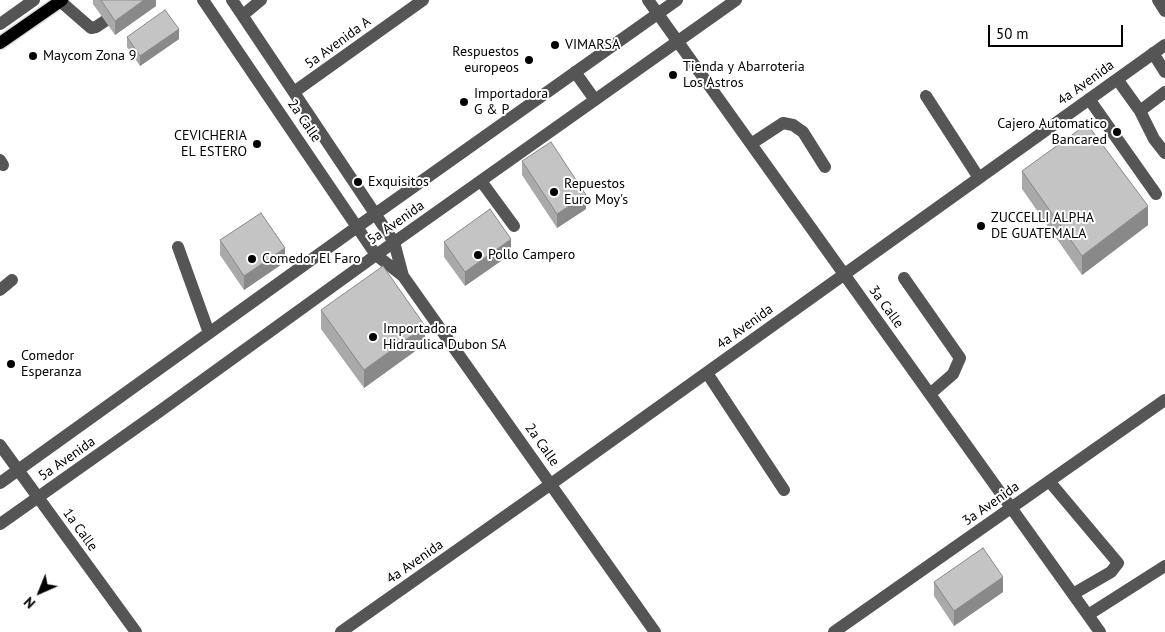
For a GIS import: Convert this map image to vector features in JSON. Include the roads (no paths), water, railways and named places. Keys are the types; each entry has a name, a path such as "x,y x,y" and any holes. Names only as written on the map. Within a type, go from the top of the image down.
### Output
{"main road":[{"path":"0,43 61,1"}],"street":[{"path":"0,24 34,0"},
{"name":"2a Calle","path":"203,0 376,255 403,276 656,632"},
{"name":"2a Calle","path":"232,0 394,242 403,276"},
{"path":"243,15 261,0"},
{"name":"5a Avenida A","path":"294,92 423,0"},
{"name":"3a Calle","path":"648,0 1100,632"},
{"name":"5a Avenida","path":"0,483 678,0"},
{"name":"5a Avenida","path":"0,524 736,0"},
{"path":"1158,0 1165,10"},
{"path":"61,1 91,28 105,21"},
{"name":"4a Avenida","path":"341,632 1165,45"},
{"path":"1153,53 1165,72"},
{"path":"575,72 595,100"},
{"path":"1117,79 1140,112 1154,139 1165,153"},
{"path":"1140,112 1165,92"},
{"path":"926,96 979,178"},
{"path":"1088,100 1156,194"},
{"path":"751,144 783,123 793,125 803,132 825,167"},
{"path":"481,181 514,226"},
{"path":"178,246 209,333"},
{"path":"904,278 960,358 953,374 930,394"},
{"path":"0,290 12,280"},
{"path":"707,373 784,490"},
{"name":"3a Avenida","path":"834,632 1165,400"},
{"name":"1a Calle","path":"0,445 136,632"},
{"path":"1049,482 1118,563 1111,572 1074,594"},
{"path":"1088,615 1165,566"}],"place":[{"name":"VIMARSA","path":"555,45"},
{"name":"Maycom Zona 9","path":"33,56"},
{"name":"Respuestos europeos","path":"529,60"},
{"name":"Tienda y Abarroteria Los Astros","path":"673,75"},
{"name":"Importadora G & P","path":"464,102"},
{"name":"Cajero Automatico Bancared","path":"1117,132"},
{"name":"CEVICHERIA EL ESTERO","path":"257,144"},
{"name":"Exquisitos","path":"358,182"},
{"name":"Repuestos Euro Moy's","path":"554,192"},
{"name":"ZUCCELLI ALPHA DE GUATEMALA","path":"981,226"},
{"name":"Pollo Campero","path":"478,255"},
{"name":"Comedor El Faro","path":"252,259"},
{"name":"Importadora Hidraulica Dubon SA","path":"373,337"},
{"name":"Comedor Esperanza","path":"11,364"}]}
